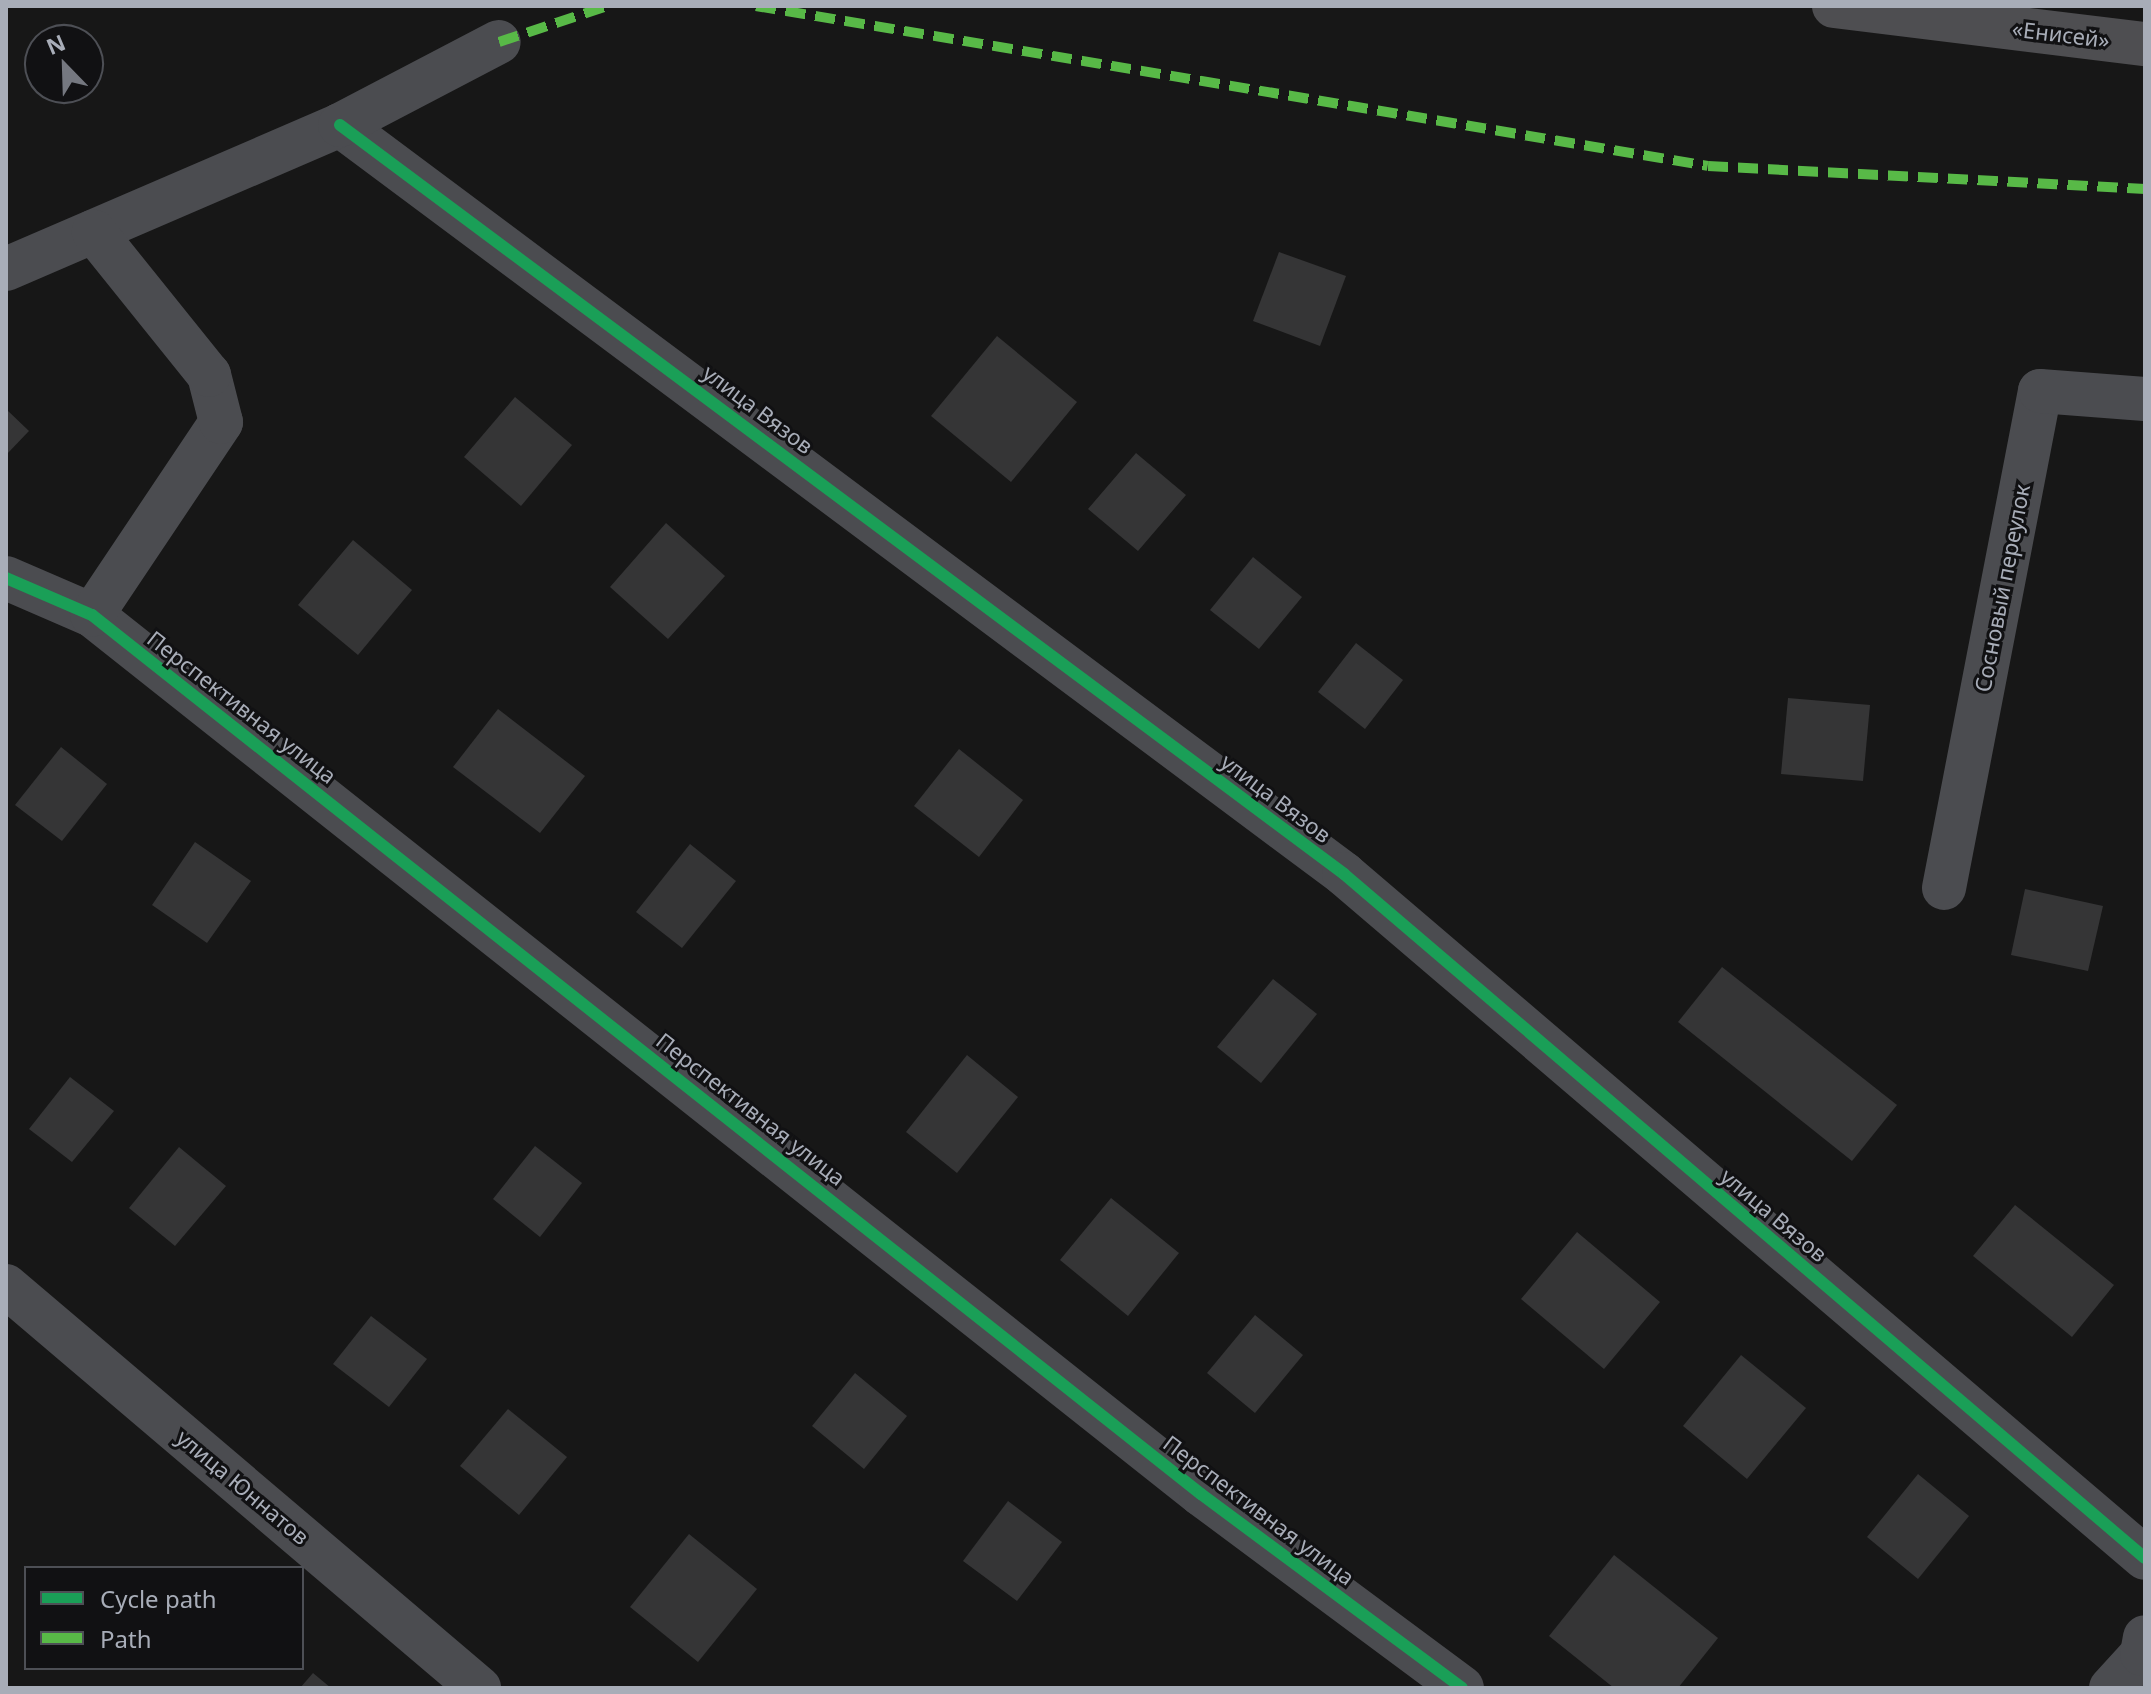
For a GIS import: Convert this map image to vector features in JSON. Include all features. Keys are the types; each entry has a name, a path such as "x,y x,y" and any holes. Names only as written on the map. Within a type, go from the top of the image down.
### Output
{"highway":[{"name":"«Енисей»","path":"1834,6 2145,44"}],"street":[{"path":"6,269 340,125 499,42"},
{"name":"улица Вязов","path":"340,125 1344,874 2145,1558"},
{"path":"92,615 221,422 209,375 94,232"},
{"name":"Сосновый переулок","path":"1944,888 2040,391 2145,399"},
{"name":"Перспективная улица","path":"7,580 92,615 1201,1494 1462,1688"},
{"name":"улица Юннатов","path":"6,1286 479,1688"},
{"path":"2111,1688 2142,1654 2145,1637"}],"building":[{"path":"1279,252 1346,276 1320,346 1253,321"},
{"path":"997,336 1077,402 1011,482 931,416"},
{"path":"515,397 572,445 521,506 464,457"},
{"path":"6,409 29,431 6,455"},
{"path":"1136,453 1186,495 1138,551 1088,509"},
{"path":"666,523 725,576 668,639 610,587"},
{"path":"353,540 412,590 358,655 298,605"},
{"path":"1253,557 1302,597 1259,649 1210,610"},
{"path":"1356,643 1403,680 1365,729 1318,692"},
{"path":"1788,698 1870,705 1863,781 1781,774"},
{"path":"498,709 585,776 540,833 453,767"},
{"path":"61,747 107,784 62,841 15,805"},
{"path":"959,749 1023,800 979,857 914,806"},
{"path":"195,842 251,881 207,943 152,905"},
{"path":"690,844 736,881 682,948 636,912"},
{"path":"2025,889 2103,906 2088,971 2011,955"},
{"path":"1722,967 1897,1105 1852,1161 1678,1022"},
{"path":"1273,979 1317,1014 1261,1083 1217,1047"},
{"path":"967,1055 1018,1097 957,1173 906,1132"},
{"path":"70,1077 114,1111 72,1162 29,1129"},
{"path":"535,1146 582,1183 540,1237 493,1199"},
{"path":"179,1147 226,1186 175,1246 129,1208"},
{"path":"1111,1198 1179,1253 1128,1316 1060,1260"},
{"path":"2015,1205 2114,1285 2072,1337 1973,1256"},
{"path":"1577,1232 1660,1302 1604,1369 1521,1299"},
{"path":"1255,1315 1303,1355 1255,1413 1207,1373"},
{"path":"371,1316 427,1359 389,1407 333,1364"},
{"path":"1741,1355 1806,1408 1747,1479 1683,1426"},
{"path":"855,1373 907,1416 864,1469 812,1426"},
{"path":"508,1409 567,1457 519,1515 460,1466"},
{"path":"1918,1474 1969,1516 1918,1579 1867,1537"},
{"path":"1008,1501 1062,1542 1017,1601 963,1561"},
{"path":"689,1534 757,1589 698,1662 630,1607"},
{"path":"1614,1555 1718,1638 1678,1688 1614,1688 1549,1636"},
{"path":"313,1673 331,1688 300,1688"}],"marked path":[{"path":"499,42 607,6"},
{"path":"756,6 1708,166 2145,189"}],"cycle path":[{"path":"340,125 1344,874 2145,1558"},
{"path":"6,578 92,615 1201,1494 1462,1688"}]}
